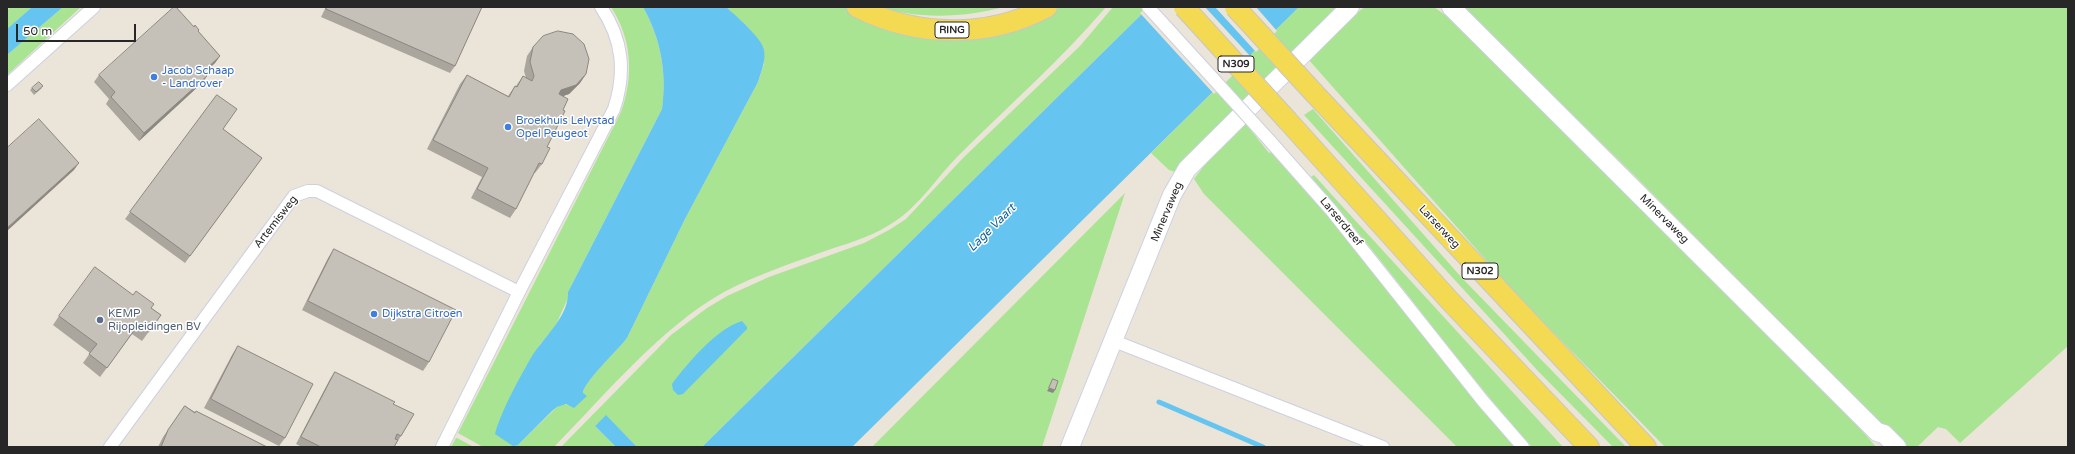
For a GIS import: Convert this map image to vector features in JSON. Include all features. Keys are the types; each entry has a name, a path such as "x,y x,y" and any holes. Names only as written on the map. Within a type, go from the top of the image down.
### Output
{"main road":[{"name":"RING","path":"857,7 880,18 901,25 948,30 989,28 1020,20 1047,7"},
{"name":"N309","path":"1184,7 1450,301 1590,447"},
{"name":"Larserweg","path":"1235,7 1646,447"}],"street":[{"path":"7,85 94,7"},
{"path":"442,447 519,292 614,109 621,82 621,54 614,28 601,7"},
{"name":"Larserdreef","path":"1148,7 1332,210 1483,401 1523,447"},
{"name":"Minervaweg","path":"1070,447 1172,195 1187,169 1350,7"},
{"name":"Minervaweg","path":"1451,7 1880,440 1884,434 1898,447"},
{"name":"Artemisweg","path":"110,447 294,196 300,193 317,191 519,292"},
{"path":"1114,341 1383,447"}],"green space":[{"path":"11,7 32,7 7,29 7,10"},
{"path":"63,7 81,7 7,75 7,55"},
{"path":"611,7 643,7 649,19 658,44 663,69 664,82 662,109 568,292 568,298 554,329 540,344 502,415 496,434 518,445 557,407 563,404 572,406 583,393 595,374 627,338 685,219 758,82 764,64 753,33 726,7 846,7 866,17 902,29 1051,10 1057,7 1106,7 1071,46 951,163 912,207 894,222 864,238 763,274 724,292 701,307 678,324 634,363 554,447 483,447 458,433 621,112 628,85 629,58 623,32"},
{"path":"877,7 1004,7 988,11 940,16 909,14"},
{"path":"1113,7 1149,7 702,447 637,447 606,416 595,426 616,447 561,447 671,335 707,308 727,296 769,277 864,243 906,219 963,158 1080,46"},
{"path":"1299,7 1337,7 1175,172 1169,170 1151,153"},
{"path":"1365,7 1434,7 1452,20 1846,412 1876,447 1665,447 1517,295 1308,59 1355,14"},
{"path":"1463,7 2068,7 2068,346 1960,443 1946,429 1938,427 1917,447 1903,447 1633,174"},
{"path":"1313,109 1461,277 1626,447 1613,447 1538,371 1304,115"},
{"path":"1245,123 1269,153 1271,152 1324,211 1514,447 1457,447 1204,194 1194,179 1210,158"},
{"path":"1314,175 1563,447 1532,447 1475,380 1367,244 1311,177"},
{"path":"1125,193 1042,447 872,447"},
{"path":"457,438 474,447 451,447"}],"water":[{"path":"32,7 63,7 7,55 7,29"},
{"path":"643,7 726,7 759,39 764,50 762,70 758,82 685,219 627,338 589,382 583,393 587,396 574,408 566,404 557,407 518,445 513,446 495,434 501,416 532,356 560,318 567,301 568,292 662,109 664,82 661,56 654,31"},
{"name":"Lage Vaart","path":"1149,7 1299,7 852,447 702,447"},
{"path":"742,321 747,329 683,394 678,395 673,390 672,384 686,367 713,339 732,325"},
{"path":"606,415 637,447 616,447 595,426"}],"pier":[{"path":"1147,7 1205,7 1251,57 1214,94 1140,13"},
{"path":"1215,7 1256,7 1277,31 1256,52"}],"building":[{"path":"174,7 176,7 194,27 195,25 199,30 198,31 220,56 203,72 207,76 144,133 111,97 115,92 99,75"},
{"path":"327,7 482,7 455,66 326,9"},
{"path":"558,31 573,34 584,44 589,59 586,74 576,85 561,90 559,94 568,99 563,110 565,111 547,147 550,148 542,164 539,163 516,209 477,189 488,168 433,140 467,75 509,97 523,76 532,81 534,76 530,62 533,47 543,36"},
{"path":"39,82 43,86 36,92 32,88"},
{"path":"217,95 237,109 223,129 262,158 190,256 130,212"},
{"path":"39,119 79,163 7,228 7,148"},
{"path":"334,249 456,310 429,362 308,301"},
{"path":"95,267 133,295 136,291 154,304 151,308 161,315 149,332 138,325 107,368 89,354 97,344 59,316"},
{"path":"238,346 313,384 285,438 211,399"},
{"path":"335,372 395,402 393,404 414,414 401,436 397,434 395,439 398,440 394,447 321,447 301,437"},
{"path":"1053,379 1058,381 1055,390 1049,388"},
{"path":"185,406 195,413 196,411 267,447 161,447 168,430"}],"waterway":[{"path":"1159,402 1263,447"}],"place":[{"name":"Jacob Schaap - Landrover","path":"154,77"},
{"name":"Broekhuis Lelystad Opel Peugeot","path":"508,127"},
{"name":"Dijkstra Citroen","path":"374,314"},
{"name":"KEMP Rijopleidingen BV","path":"100,320"}]}
